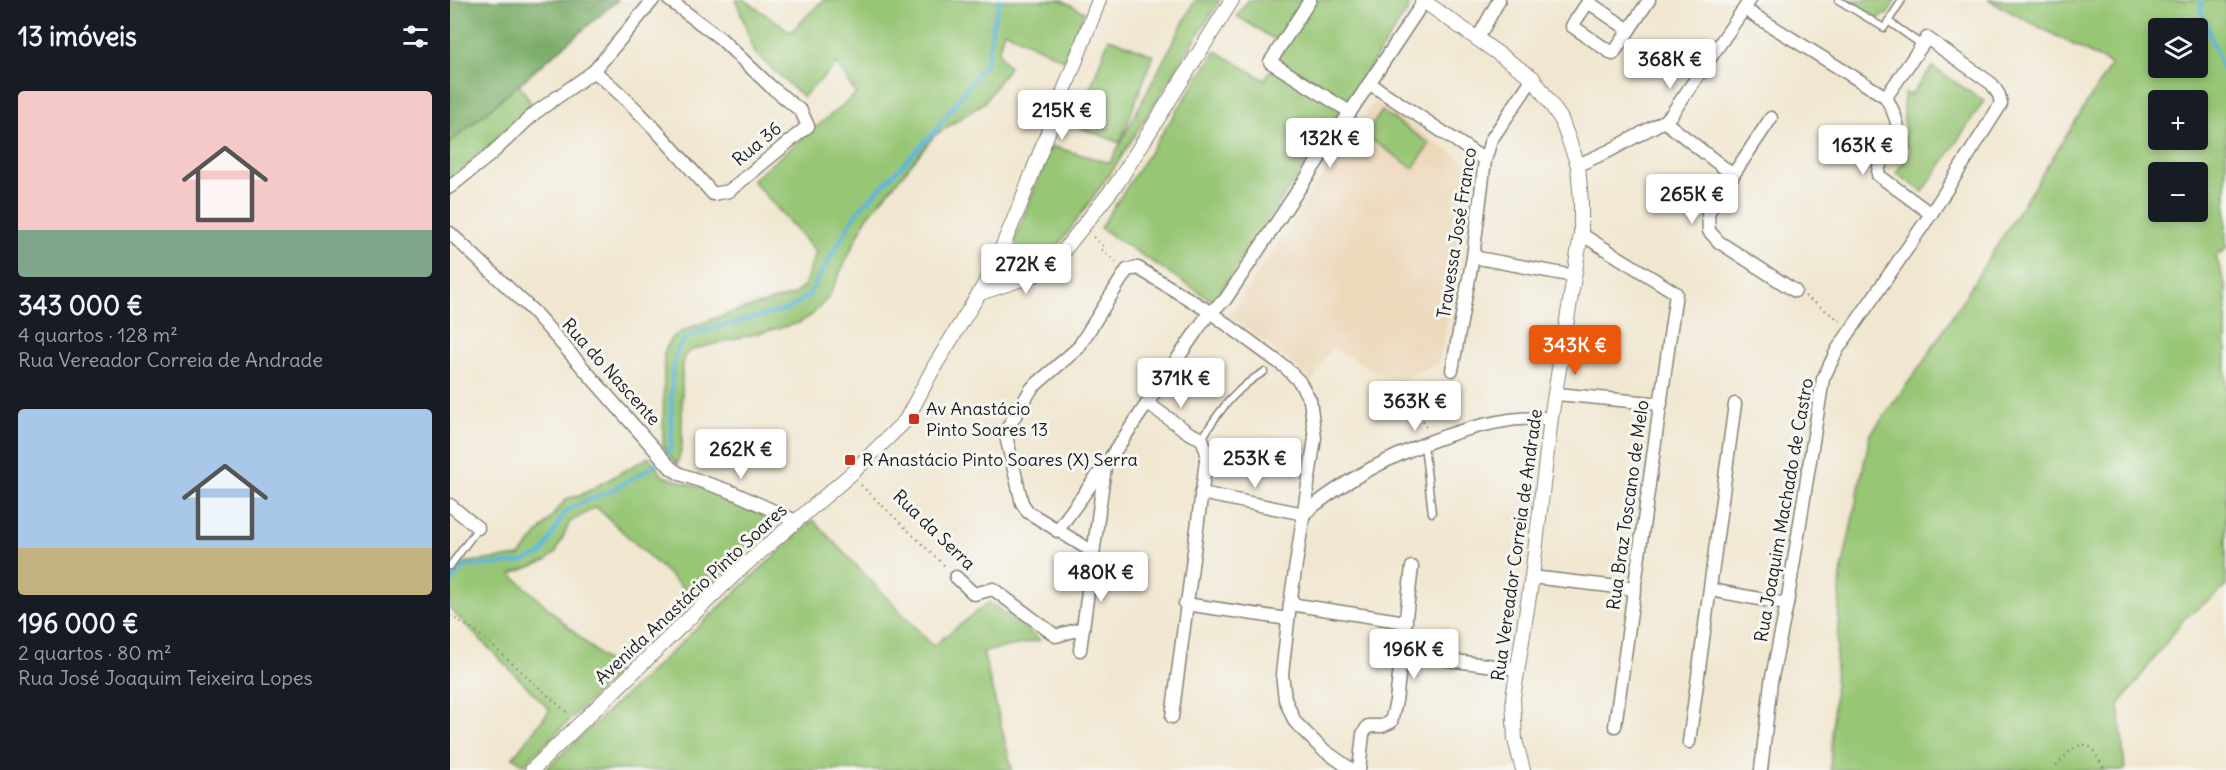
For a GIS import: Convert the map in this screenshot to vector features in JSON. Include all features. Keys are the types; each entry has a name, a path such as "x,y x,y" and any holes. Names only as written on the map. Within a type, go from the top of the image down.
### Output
{"street":[{"path":"450,187 490,155 535,113 594,71 653,0"},
{"name":"Rua 36","path":"594,71 614,87 713,194 729,191 808,126 801,111 770,86 720,38 669,0"},
{"path":"1016,281 1004,279 993,269 1006,256 1099,0"},
{"path":"980,293 1037,274 1054,262 1118,182 1232,0"},
{"path":"1310,0 1270,62 1350,112"},
{"path":"1478,38 1499,0"},
{"path":"1629,30 1588,2 1572,26 1613,54 1629,30 1649,0"},
{"path":"1057,531 1210,312 1225,300 1423,1"},
{"name":"Rua Vereador Correia de Andrade","path":"1423,1 1533,78 1561,119 1578,165 1581,234 1557,394 1551,418 1532,577 1513,698 1515,740 1523,770"},
{"path":"1578,165 1611,150 1671,115 1747,4 1886,97 1897,123 1898,132 1878,168 1878,176 1931,214"},
{"name":"Rua Joaquim Machado de Castro","path":"1761,770 1771,682 1787,603 1823,379 1837,350 1931,214 2001,104 1999,95 1992,84 1927,38 1922,45"},
{"path":"1886,97 1922,45"},
{"name":"Travessa José Franco","path":"1452,370 1473,257 1485,160 1491,140 1533,78"},
{"path":"1369,83 1485,160"},
{"path":"1771,118 1708,213 1709,231 1719,242 1795,291"},
{"path":"1664,121 1733,175"},
{"name":"Rua do Nascente","path":"450,233 534,312 656,448 671,468 680,474 732,492 796,521"},
{"name":"Rua Braz Toscano de Melo","path":"1581,234 1676,293 1615,726"},
{"path":"1006,256 1021,267 1029,268 1054,262"},
{"path":"1473,257 1574,276"},
{"name":"Avenida Anastácio Pinto Soares","path":"532,770 738,571 850,474 906,420 934,367 993,269"},
{"path":"1093,552 1028,512 1022,503 1005,432 1032,388 1078,348 1132,269 1210,312 1285,367 1299,381 1310,400 1315,438 1282,674 1286,699 1295,722 1321,747 1352,770"},
{"path":"1557,394 1661,404"},
{"path":"1147,403 1189,433 1202,439 1207,453 1185,604 1172,717"},
{"path":"1689,742 1735,404"},
{"path":"1304,514 1317,502 1356,477 1428,443 1510,420 1551,418"},
{"path":"1080,651 1106,464"},
{"path":"1201,494 1304,514"},
{"path":"450,505 478,528"},
{"path":"1359,770 1363,734 1368,726 1382,726 1391,722 1396,701 1413,567"},
{"name":"Rua da Serra","path":"956,577 974,594 993,589 1056,636 1083,628"},
{"path":"1532,577 1635,589"},
{"path":"1711,590 1787,603"},
{"path":"1185,604 1288,619"},
{"path":"1290,604 1406,622"},
{"path":"1402,654 1517,669"}],"lane":[{"path":"1838,0 1884,28 1902,0"},
{"path":"1888,21 1922,45"},
{"path":"1202,439 1216,415 1235,395 1264,372"},
{"path":"1428,443 1432,513"},
{"path":"450,566 478,528"}],"path":[{"path":"1081,228 1103,246 1101,249 1132,269"},
{"path":"1795,291 1852,328"},
{"path":"1399,386 1420,415 1428,443"},
{"name":"Rua da Serra","path":"850,474 956,577"},
{"path":"450,616 476,631 579,723"},
{"path":"2052,770 2072,749 2083,744 2092,748 2105,770"}],"shaded area":[{"path":"1375,100 1477,170 1439,362 1397,382 1331,348 1313,381 1230,315"}],"green space":[{"path":"450,0 618,0 450,143"},
{"path":"736,0 745,0 791,32 823,0 1062,0 1084,12 1064,60 1004,31 998,52 1009,67 984,103 935,135 866,219 828,298 812,315 799,323 687,353 682,363 682,446 677,465 663,446 664,353 668,343 678,334 692,327 793,295 804,286 816,252 752,180 856,94 837,64 803,97 755,53"},
{"path":"1195,0 1220,0 1116,165 1053,253 1039,260 1028,260 1021,253 1015,238 1051,146 1110,163"},
{"path":"1248,0 1408,0 1409,8 1215,299 1211,300 1100,228 1216,51 1265,80 1285,46 1237,16"},
{"path":"1848,0 1895,0 1888,14 1877,19"},
{"path":"1988,0 2226,0 2226,249 2216,256 2226,289 2226,587 2184,619 2119,705 2125,770 1830,770 1841,574 1870,435 1924,361 2110,64"},
{"path":"1109,38 1153,55 1120,143 1076,126"},
{"path":"1932,67 1984,101 1923,192 1896,173 1911,150 1905,144 1903,104 1905,93 1911,95"},
{"path":"519,84 533,106 450,181 450,143"},
{"path":"1382,111 1430,144 1413,168 1365,135"},
{"path":"649,457 663,476 708,490 764,513 771,517 772,527 695,599 596,507 570,522 556,552 546,561 511,574 618,672 524,765 513,757 550,710 450,609 450,573 462,563 520,556 566,499 581,495"},
{"path":"813,520 933,646 989,602 1040,640 983,652 1012,770 545,770"}],"waterway":[{"path":"450,585 458,572 465,567 521,562 542,554 564,513 651,468 671,448 672,376 674,362 683,341 699,332 789,309 808,296 856,213 935,131 987,61 993,24 1000,0"},
{"path":"2201,0 2201,11 2226,77"}],"place":[{"name":"Av Anastácio Pinto Soares 13","path":"914,419"},
{"name":"R Anastácio Pinto Soares (X) Serra","path":"850,460"}]}
